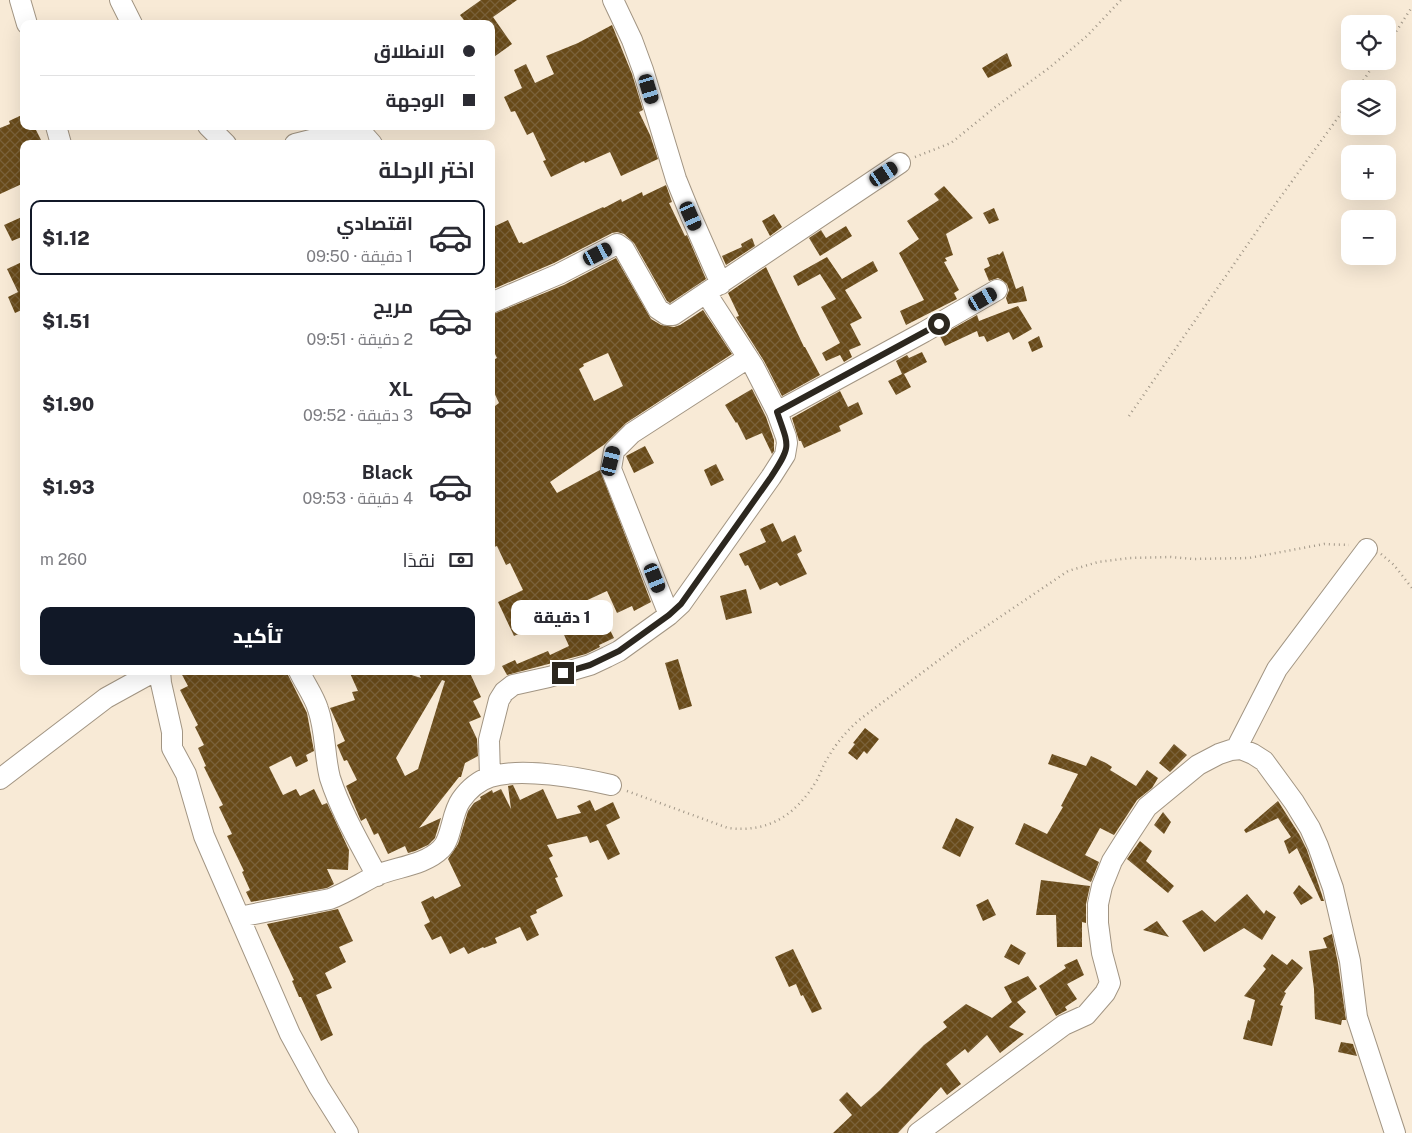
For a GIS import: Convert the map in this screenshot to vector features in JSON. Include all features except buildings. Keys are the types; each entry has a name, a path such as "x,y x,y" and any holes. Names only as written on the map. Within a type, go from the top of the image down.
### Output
{"street":[{"path":"20,0 26,20"},
{"path":"120,0 130,20"},
{"path":"490,777 489,740 499,700 508,688 522,682 549,677 590,665 619,651 669,615 681,604 771,477 785,455 788,443 777,412 714,288 680,188 644,70 613,0"},
{"path":"212,130 222,140"},
{"path":"311,140 339,133 364,135 368,140"},
{"path":"495,301 558,274 617,244 624,250 658,309 667,315 673,315 900,163"},
{"path":"777,412 997,290"},
{"path":"669,615 611,469 614,451 632,433 748,358"},
{"path":"1236,749 1277,669 1367,549"},
{"path":"0,779 106,698 148,675"},
{"path":"160,675 172,732 172,748 186,774 204,836 290,1034 319,1087 348,1133"},
{"path":"301,675 318,709 324,734 324,749 330,778 348,820 377,876"},
{"path":"918,1133 1064,1024 1086,1014 1096,1004 1110,983 1100,933 1098,904 1102,886 1112,861 1147,807 1209,758 1236,749 1242,749 1264,761 1294,802 1310,828 1318,846 1333,888 1350,961 1357,1018 1395,1133"},
{"path":"239,917 330,900 377,876 422,860 442,848 448,837 453,815 461,800 480,781 490,777 508,773 581,779 611,785"}],"path":[{"path":"900,163 951,144 1087,36 1121,0"},
{"path":"1396,32 1412,7"},
{"path":"1128,416 1341,113"},
{"path":"611,785 728,828 744,830 770,825 790,813 807,794 817,781 834,749 846,732 859,720 963,642 1068,571 1098,562 1130,558 1249,558 1324,544 1345,545 1367,549 1386,558 1412,588"}],"route":[{"path":"563,673 590,665 619,651 669,615 681,604 785,455 788,443 777,412 939,324"}]}
